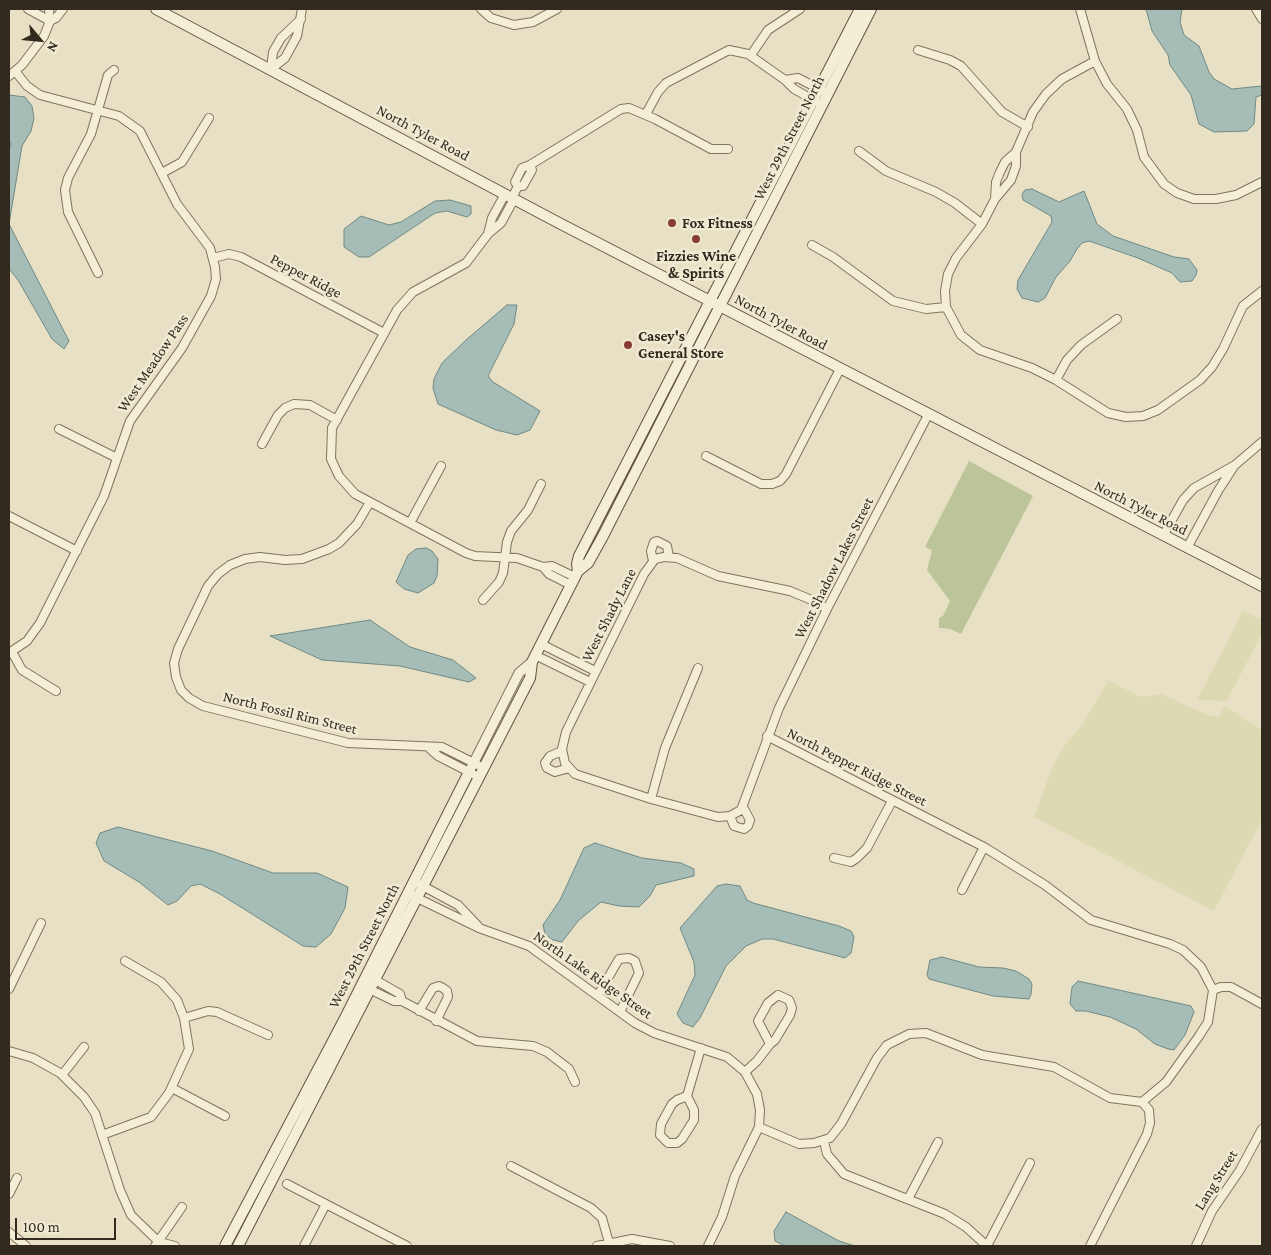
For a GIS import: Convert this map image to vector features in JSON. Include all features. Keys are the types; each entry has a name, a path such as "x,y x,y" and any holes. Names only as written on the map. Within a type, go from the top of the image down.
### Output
{"main road":[{"name":"North Tyler Road","path":"156,9 510,197 928,415 1262,586"},
{"name":"West 29th Street North","path":"824,91 860,9"},
{"name":"West 29th Street North","path":"225,1246 296,1121 419,884 530,678 533,658 575,578 588,563 710,301 824,91 872,9"},
{"name":"West 29th Street North","path":"652,428 721,307 818,102"},
{"name":"West 29th Street North","path":"419,884 471,767"},
{"name":"West 29th Street North","path":"238,1246 296,1121"}],"street":[{"path":"28,9 50,21"},
{"path":"12,73 37,49 50,21 48,9"},
{"path":"50,21 56,18 63,9"},
{"path":"271,69 285,58 297,36 302,9"},
{"path":"481,9 491,18 514,25 533,22 557,9"},
{"path":"751,55 768,30 800,9"},
{"path":"1080,9 1095,61 1107,84 1127,109 1137,130 1144,157 1164,184 1177,193 1194,199 1216,199 1236,195 1262,182"},
{"path":"1256,9 1262,19"},
{"path":"271,69 273,52 281,38 301,19"},
{"path":"918,50 950,60 961,66 1002,112 1028,126"},
{"path":"646,114 658,92 666,84 724,51 739,51 751,55 794,89 818,102"},
{"path":"995,199 996,182 1000,172 1005,162 1016,152 1046,94 1062,79 1095,61"},
{"path":"98,273 68,212 65,190 68,178 91,134 108,75 114,70"},
{"name":"West Meadow Pass","path":"10,653 27,641 37,628 104,496 130,422 182,348 211,296 216,279 214,258 210,248 177,204 140,131 119,116 40,95 12,73"},
{"path":"785,80 798,78 824,91"},
{"path":"575,578 552,566 543,567 506,557 475,556 355,494 344,484 331,459 332,428 397,310 413,292 466,263 488,234 501,223 510,197 518,186 523,186 532,170 530,165 621,109 636,110 646,114 711,149 728,149"},
{"path":"162,173 182,162 209,118"},
{"path":"860,151 886,171 949,199 982,224"},
{"path":"1016,152 1016,166 1011,180 995,199 982,224 956,258 948,274 945,291 946,307 961,335 980,350 1032,368 1056,380 1108,413 1126,417 1143,416 1158,410 1200,380 1212,367 1223,349 1243,306 1262,291"},
{"path":"812,245 834,257 893,301 926,309 946,307"},
{"name":"Pepper Ridge","path":"214,258 229,254 241,257 384,333"},
{"path":"1056,380 1067,360 1082,345 1116,319"},
{"path":"706,456 761,484 772,484 780,481 786,474 840,369"},
{"path":"262,444 278,415 285,408 294,404 310,405 337,420"},
{"name":"West Shadow Lakes Street","path":"767,736 827,609 928,415"},
{"path":"59,429 117,458"},
{"path":"1164,536 1183,500 1194,488 1235,464 1262,442"},
{"path":"1187,548 1235,464"},
{"path":"410,523 441,466"},
{"path":"483,600 499,582 511,531 528,510 541,484"},
{"name":"North Fossil Rim Street","path":"370,502 357,524 339,543 329,549 302,559 284,560 260,557 245,559 230,565 218,574 208,586 175,657 176,677 181,690 195,703 203,706 348,743 442,747 481,772"},
{"path":"9,516 77,550"},
{"name":"West Shady Lane","path":"590,682 644,574 653,561 651,551 654,542 657,541 667,546 669,557"},
{"path":"653,561 669,557 718,576 790,591 814,601 827,609"},
{"path":"540,644 595,672"},
{"path":"10,653 22,670 56,691"},
{"path":"533,658 590,682 566,732 562,751 569,768 575,774 651,799 718,817 730,816 744,807"},
{"name":"West 29th Street North","path":"471,767 519,674 533,658"},
{"path":"651,799 665,748 698,668"},
{"name":"North Pepper Ridge Street","path":"730,816 734,826 744,829 748,826 750,820 744,807 767,736 984,847 1045,885 1091,920 1170,944 1183,950 1201,967 1213,990"},
{"name":"North Fossil Rim Street","path":"428,747 438,756 450,762 471,767"},
{"path":"562,751 550,756 545,763 547,768 555,772 569,768"},
{"path":"450,762 454,753"},
{"path":"834,858 851,862 857,858 867,848 892,801"},
{"path":"962,890 984,847"},
{"name":"North Lake Ridge Street","path":"419,884 458,906 479,928"},
{"name":"North Lake Ridge Street","path":"413,896 479,928 529,946 620,1012 654,1033 727,1057 745,1072 757,1094 760,1110 759,1126"},
{"path":"9,989 41,923"},
{"path":"598,995 619,959 629,958 635,961 640,973 620,1012"},
{"path":"102,1135 151,1117 172,1088 189,1049 184,1018 177,1000 161,982 125,961"},
{"path":"370,977 400,994 402,1002"},
{"path":"419,1010 432,988 439,986 444,988 448,996 436,1020"},
{"path":"1142,1102 1166,1082 1208,1022 1213,990 1221,986 1231,987 1262,1004"},
{"path":"365,987 394,1001 402,1002 419,1010 477,1042 521,1044 540,1049 569,1069 575,1082"},
{"path":"745,1072 775,1040 790,1015 792,1008 789,1000 778,995 768,1003 758,1022 770,1044"},
{"path":"184,1018 208,1011 217,1012 268,1035"},
{"path":"708,1246 722,1217 734,1176 759,1126 799,1144 824,1141 830,1138 841,1124 877,1058 887,1045 909,1034 926,1033 982,1055 1054,1067 1110,1098 1142,1102 1149,1110 1150,1123 1147,1134 1090,1246"},
{"path":"62,1075 84,1047"},
{"path":"687,1096 676,1100 672,1104 661,1124 660,1135 668,1143 677,1143 682,1139 694,1120 694,1110 687,1096 701,1048"},
{"path":"9,1051 34,1058 62,1075 84,1096 94,1113 120,1190 131,1215 159,1245 175,1246"},
{"path":"172,1088 226,1116"},
{"name":"Lang Street","path":"1196,1246 1212,1211 1240,1170 1262,1129"},
{"path":"824,1141 827,1154 844,1174 950,1217 966,1227 987,1246 1030,1163"},
{"path":"908,1200 938,1142"},
{"path":"511,1166 591,1208 602,1218 610,1245"},
{"path":"9,1194 17,1178"},
{"path":"287,1184 407,1246"},
{"path":"304,1246 326,1204"},
{"path":"159,1245 182,1208"},
{"path":"9,1232 26,1246"},
{"path":"597,1246 610,1245 632,1239 670,1246"}],"shaded area":[{"path":"1243,611 1262,620 1262,633 1227,701 1197,700"},
{"path":"1108,680 1141,697 1161,694 1208,715 1219,717 1225,706 1262,730 1262,819 1214,911 1034,817 1053,766 1064,746 1083,724"}],"green space":[{"path":"969,461 1033,496 961,634 950,629 939,628 939,618 943,616 950,601 927,570 932,550 925,547"}],"water":[{"path":"1146,9 1182,9 1180,22 1184,35 1199,46 1209,72 1214,79 1232,89 1262,86 1262,95 1256,97 1254,124 1247,131 1214,132 1199,124 1191,95 1170,65 1168,55 1152,31"},
{"path":"9,95 25,97 32,106 34,118 31,131 22,146 9,224 9,150 11,144 9,139"},
{"path":"1032,189 1059,202 1084,191 1097,224 1113,236 1174,257 1189,259 1197,270 1196,275 1192,281 1180,282 1172,273 1138,258 1089,241 1082,243 1077,249 1070,261 1056,277 1045,298 1038,302 1022,298 1017,289 1018,280 1052,222 1051,216 1023,200 1022,194 1025,190"},
{"path":"450,200 471,206 471,214 467,217 447,211 435,213 369,257 359,257 344,247 344,229 361,216 389,225 401,222 435,201"},
{"path":"9,224 69,341 64,349 52,339 18,280 9,269"},
{"path":"507,305 517,305 514,324 488,376 493,382 540,411 530,430 517,435 496,430 438,404 433,388 434,379 442,363"},
{"path":"426,548 432,551 438,559 437,576 434,583 418,593 404,589 396,582 408,555 416,549"},
{"path":"370,620 410,647 453,660 476,678 469,682 400,666 322,660 270,636"},
{"path":"118,827 212,851 273,873 317,873 348,887 345,908 331,934 316,947 303,946 220,894 200,884 191,886 177,901 168,905 139,882 104,861 96,843 100,833"},
{"path":"595,843 642,858 681,863 694,869 694,876 656,885 650,896 639,907 619,906 601,902 578,921 562,942 553,940 545,934 543,925 560,900 584,848"},
{"path":"726,884 740,886 747,900 753,903 839,926 851,931 854,937 851,953 845,958 773,939 762,939 746,946 726,966 700,1018 693,1027 683,1023 677,1014 695,975 694,962 680,928 717,886"},
{"path":"942,957 979,967 1003,968 1016,971 1029,979 1032,984 1029,999 993,996 929,979 927,975 930,960"},
{"path":"1078,981 1191,1006 1194,1012 1185,1035 1174,1050 1168,1049 1155,1044 1136,1029 1110,1017 1086,1011 1076,1011 1070,1004 1072,987"},
{"path":"786,1212 839,1241 855,1246 785,1246 775,1241 774,1231"}],"place":[{"name":"Fox Fitness","path":"672,223"},
{"name":"Fizzies Wine & Spirits","path":"696,239"},
{"name":"Casey's General Store","path":"628,345"}]}
